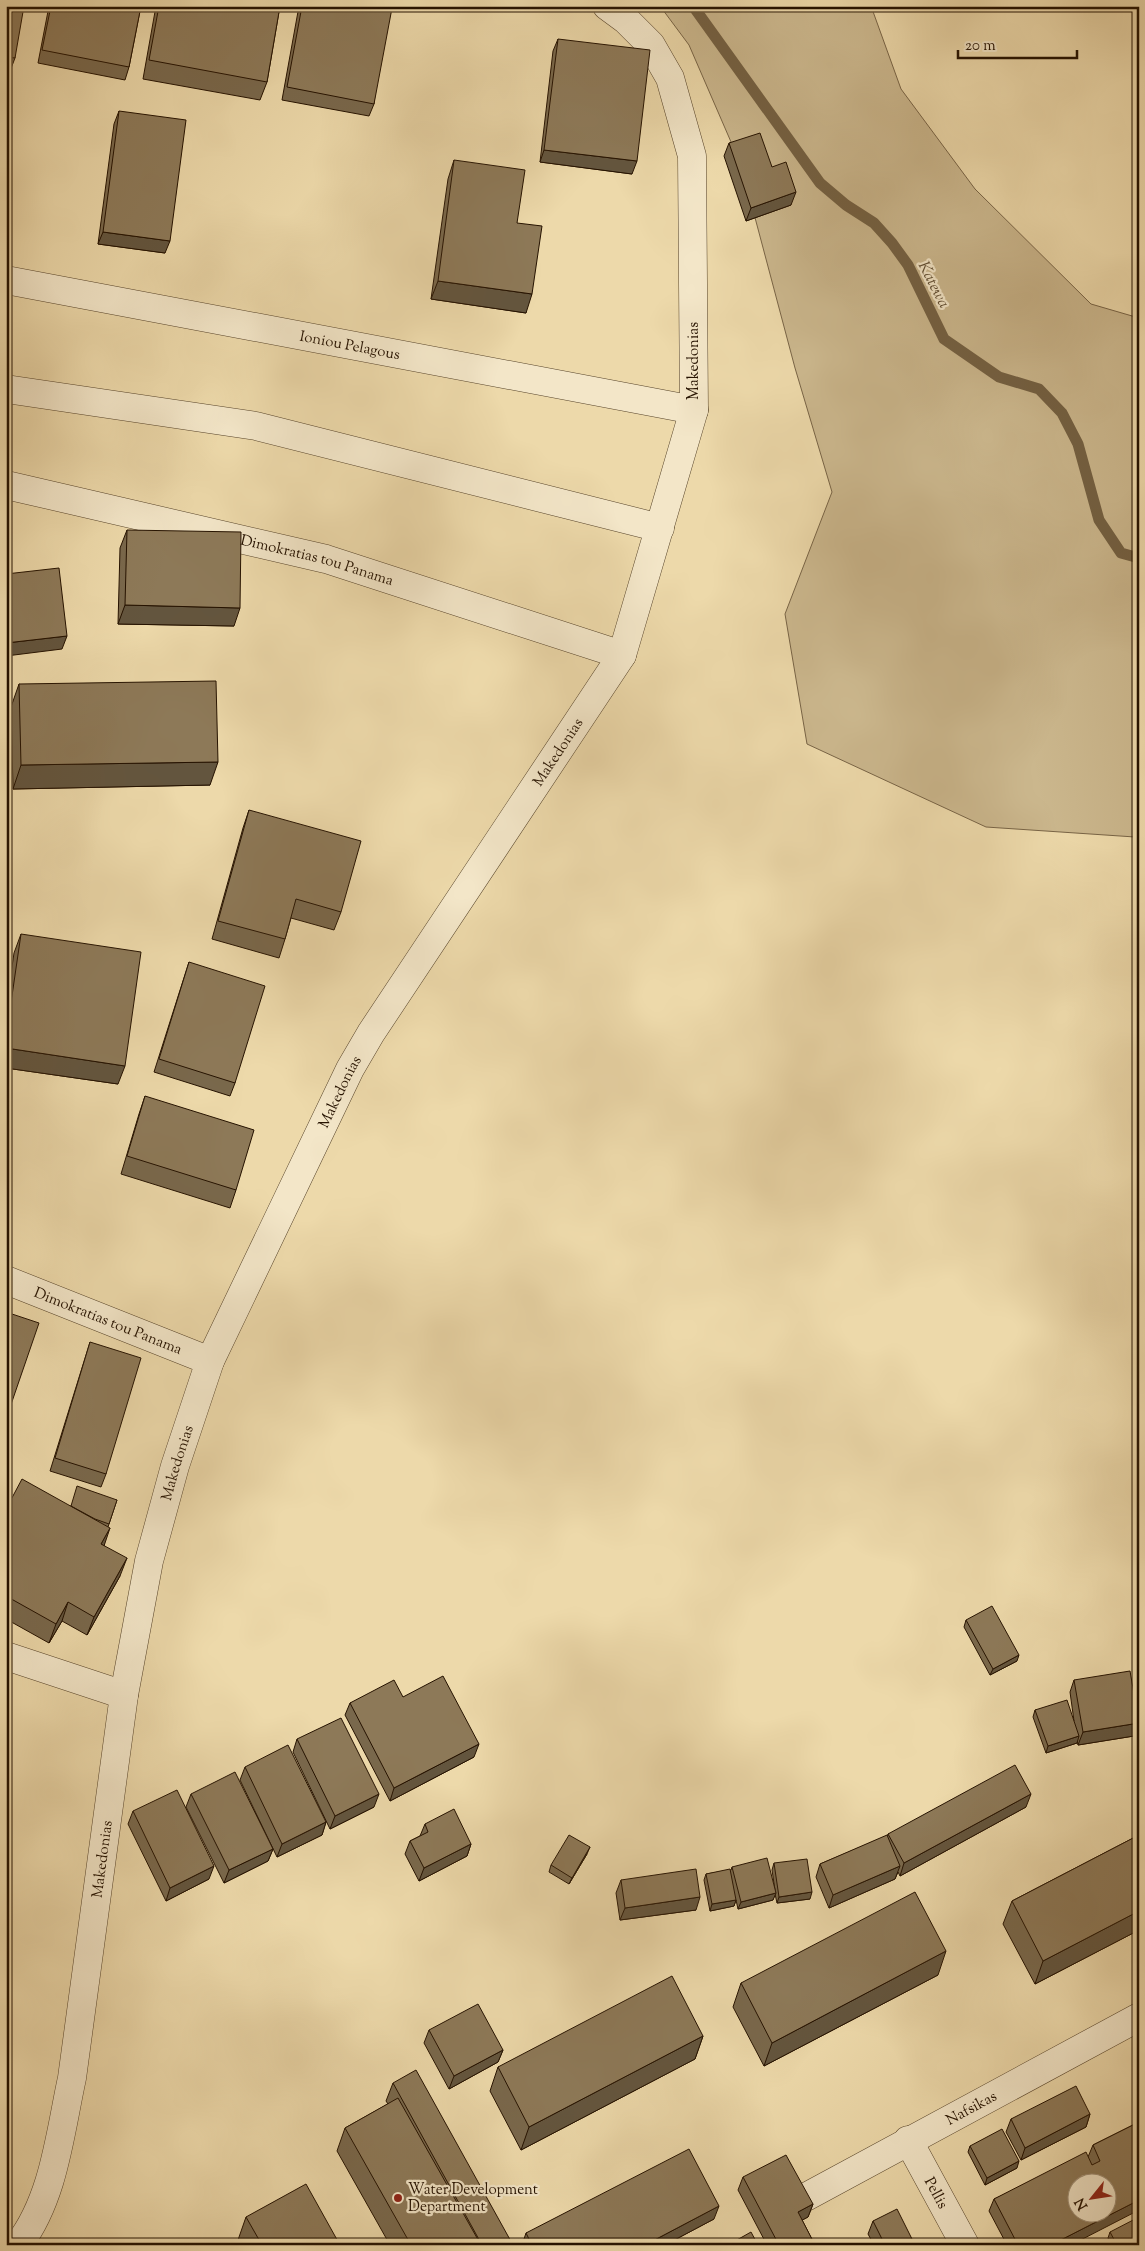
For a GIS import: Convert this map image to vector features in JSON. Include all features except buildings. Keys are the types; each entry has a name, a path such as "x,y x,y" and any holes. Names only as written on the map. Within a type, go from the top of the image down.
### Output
{"street":[{"name":"Makedonias","path":"18,2245 45,2195 72,2078 124,1695 149,1561 175,1466 210,1361 350,1069 371,1033 622,655 694,410 692,156 670,78 651,45 626,20 607,6"},
{"name":"Ioniou Pelagous","path":"6,280 694,410"},
{"path":"6,389 256,426 660,528"},
{"name":"Dimokratias tou Panama","path":"6,485 326,559 622,655"},
{"name":"Dimokratias tou Panama","path":"6,1280 210,1361"},
{"path":"6,1656 124,1695"},
{"name":"Nafsikas","path":"804,2198 908,2140 1139,2017"},
{"name":"Pellis","path":"908,2140 965,2245"}],"shaded area":[{"path":"660,6 871,6 901,89 975,189 1091,304 1139,318 1139,834 1135,837 986,827 807,744 785,614 832,492 795,368 741,165 689,45"}],"waterway":[{"name":"Katewa","path":"693,6 820,183 846,205 874,223 892,243 908,265 944,339 999,377 1039,389 1062,413 1078,444 1099,520 1121,553 1139,558"}],"place":[{"name":"Water Development Department","path":"398,2198"}]}
